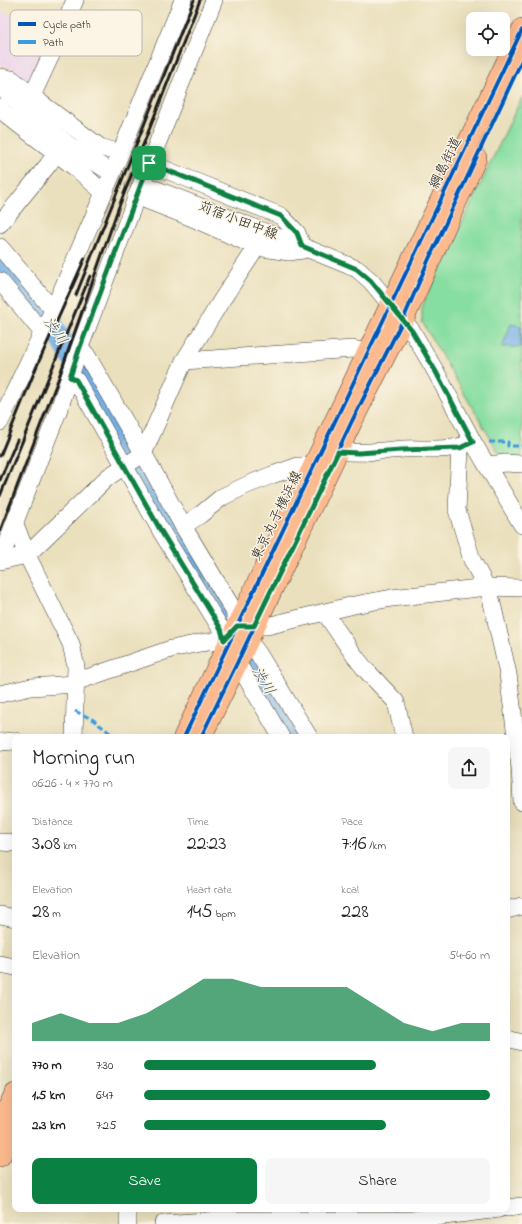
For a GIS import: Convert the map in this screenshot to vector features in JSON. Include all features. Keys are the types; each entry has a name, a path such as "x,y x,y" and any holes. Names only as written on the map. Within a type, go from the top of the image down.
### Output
{"main road":[{"name":"綱島街道","path":"397,313 522,30"},
{"name":"東京丸子横浜線","path":"186,734 238,640 397,313 428,261 522,60"},
{"name":"東京丸子横浜線","path":"320,470 338,452 375,356"},
{"name":"東京丸子横浜線","path":"202,734 238,640"},
{"path":"0,1126 12,1100"},
{"path":"0,1156 12,1130"}],"street":[{"path":"71,10 75,0"},
{"path":"0,422 55,306 104,192 183,0"},
{"path":"0,561 60,408 79,351 142,191 149,163 214,0"},
{"path":"32,96 51,56"},
{"path":"0,78 12,79 32,96 100,147 120,153"},
{"path":"0,86 27,111 70,146 104,168"},
{"path":"0,107 29,134 56,153 104,192"},
{"path":"0,224 56,153"},
{"path":"142,191 197,220 257,247 290,252 307,248 297,233 281,216 149,163"},
{"name":"苅宿小田中線","path":"142,191 307,248 357,269 371,281 412,331 436,372 467,445 488,465 522,524"},
{"path":"0,247 47,303 55,306"},
{"path":"0,561 27,555 108,476 143,454 184,360 257,247"},
{"path":"0,281 38,327 43,330"},
{"path":"184,360 353,349 375,356"},
{"path":"79,351 86,354 183,526 234,611 238,640 280,734"},
{"path":"71,377 76,380 161,531 221,629 258,653 307,734"},
{"path":"338,452 359,453 467,445 457,510 472,560 490,594 508,674 516,775 522,802"},
{"path":"488,465 522,464"},
{"path":"183,526 200,515 222,497 247,485 298,466 320,470"},
{"path":"15,524 27,555 71,644 76,667 74,734"},
{"path":"0,694 31,687 75,684 78,681 171,649 200,643 238,640 267,626 354,605 392,598 487,587 522,588"},
{"path":"325,613 365,669 396,702 403,734"},
{"path":"0,742 12,741"},
{"path":"0,842 12,843"},
{"path":"510,909 522,906"},
{"path":"0,915 12,917"},
{"path":"0,964 12,966"},
{"path":"510,1039 522,1042"},
{"path":"0,1093 12,1094"},
{"path":"510,1208 522,1206"},
{"path":"128,1212 128,1224"},
{"path":"163,1224 220,1220 290,1218 420,1218 473,1212"}],"shaded area":[{"path":"0,10 10,15 10,56 48,56 34,88 10,67 0,66"}],"green space":[{"path":"522,97 522,459 502,458 422,322 422,307"}],"water":[{"path":"511,324 521,326 521,347 502,347"}],"waterway":[{"name":"渋川","path":"0,261 52,324 294,734"}],"tunnel":[{"path":"104,168 147,186"}],"railway":[{"path":"76,295 194,0"},
{"path":"0,531 59,377 118,209 200,0"},
{"path":"0,456 36,368 85,258"},
{"path":"0,496 90,276"},
{"path":"0,480 17,440"}],"marked path":[{"path":"489,442 508,442 508,446 522,446"},
{"path":"75,711 92,719 111,734"}],"cycle path":[{"path":"185,734 522,30"},
{"path":"202,734 352,421 403,320 428,261 522,60"}],"route":[{"path":"149,163 281,216 297,233 302,246 357,269 371,281 412,331 436,372 473,442 460,448 359,453 338,452 254,626 237,626 224,640 221,629 161,531 76,380 70,377 149,163"}]}
